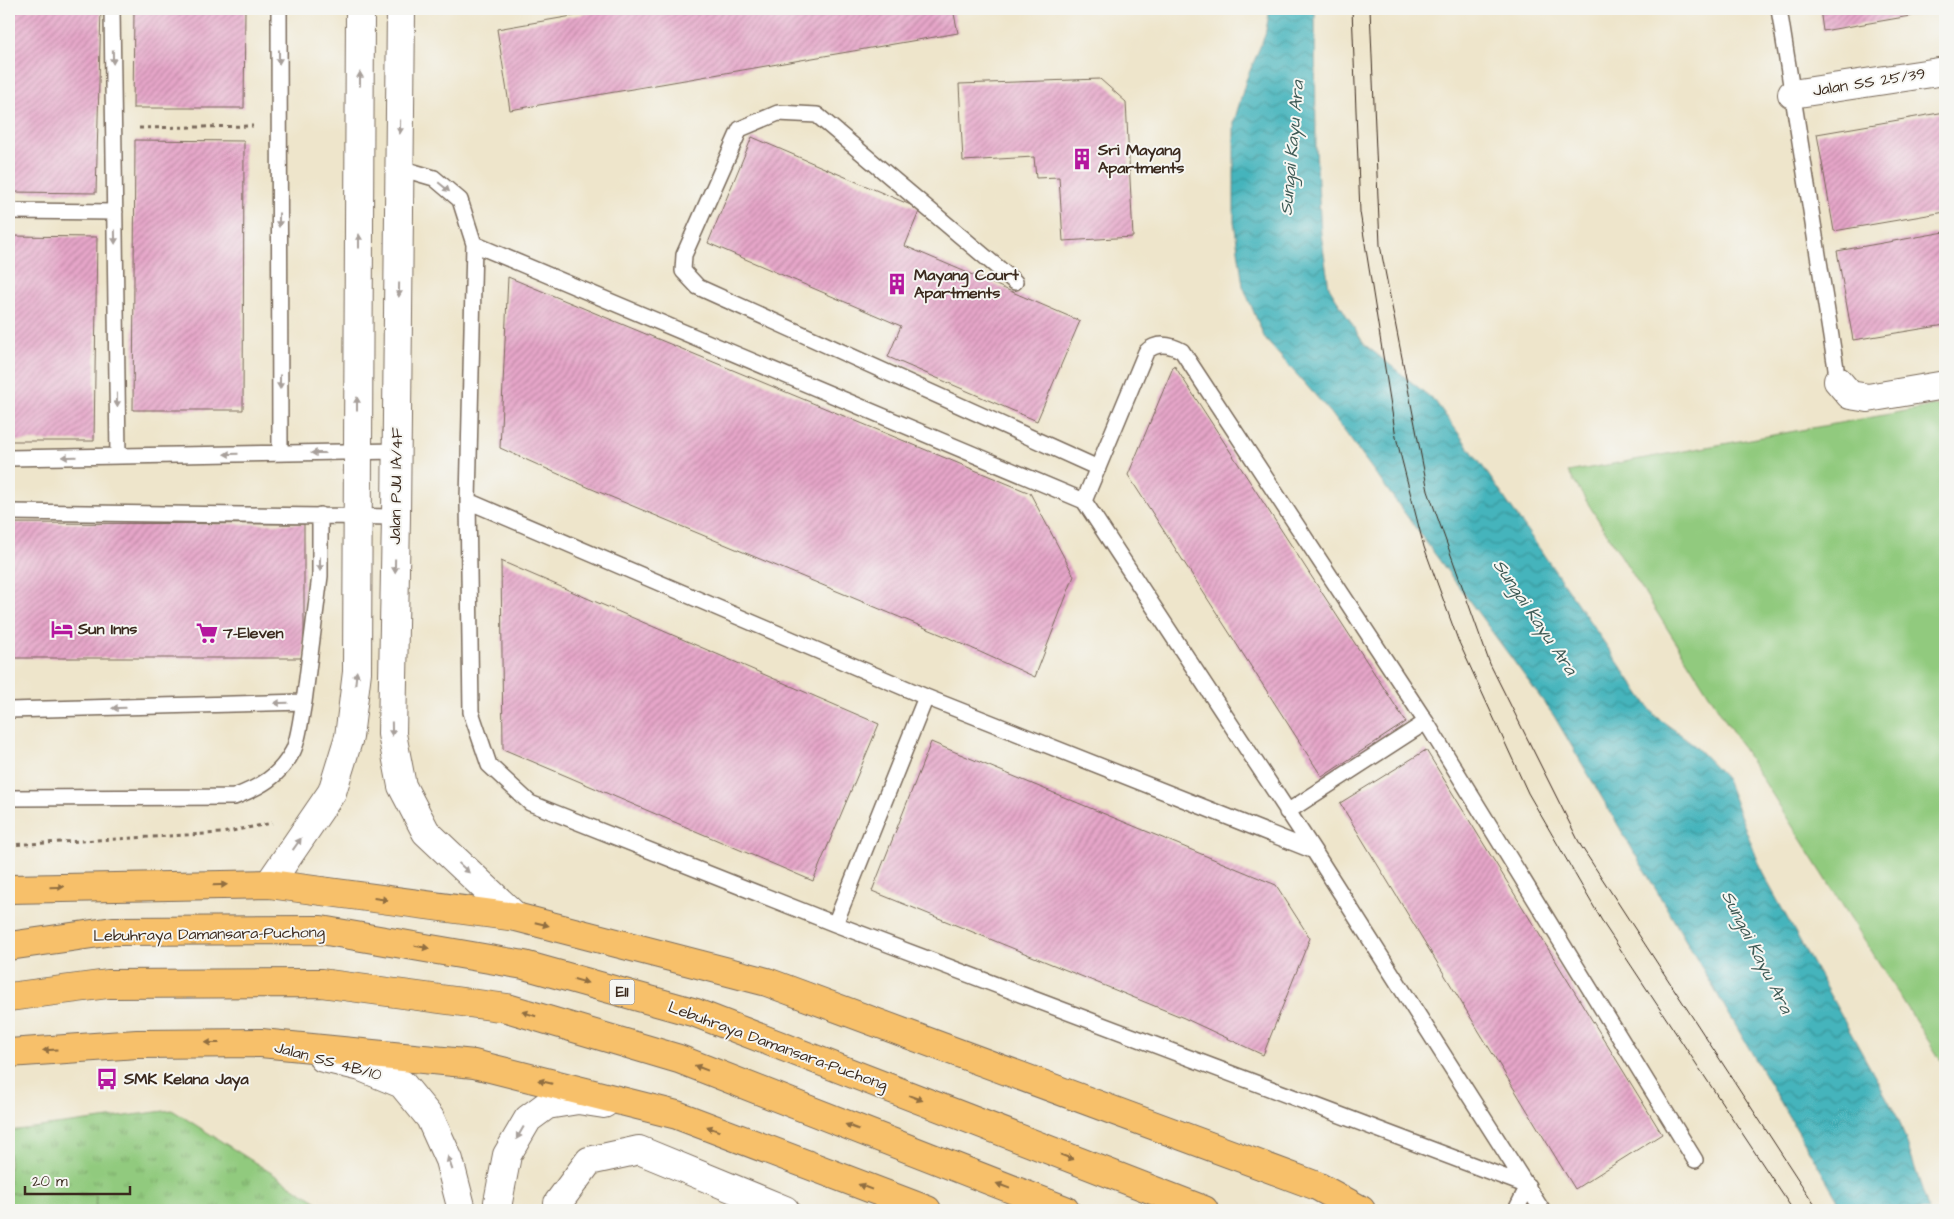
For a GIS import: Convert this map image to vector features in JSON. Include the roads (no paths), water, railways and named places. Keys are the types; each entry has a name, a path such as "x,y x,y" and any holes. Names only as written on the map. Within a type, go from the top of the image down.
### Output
{"highway":[{"path":"9,888 269,884 516,918 767,982 1316,1186 1361,1210"},
{"name":"Lebuhraya Damansara–Puchong","path":"9,946 113,932 321,930 524,965 696,1013 1204,1210"},
{"path":"9,997 108,984 321,983 507,1008 679,1059 1065,1210"},
{"path":"9,1054 137,1044 261,1043 474,1064 677,1115 927,1210"}],"street":[{"path":"269,884 332,792 349,737 357,672 360,9"},
{"name":"Jalan PJU 1A/4F","path":"401,9 392,734 402,786 426,832 516,918"},
{"name":"Jalan SS 25/39","path":"1792,94 1945,71"},
{"path":"1838,381 1850,395 1868,398 1945,385"},
{"name":"Jalan SS 4B/10","path":"261,1043 361,1067 402,1084 430,1118 449,1160 462,1210"},
{"path":"498,1210 507,1155 528,1119 547,1105 578,1100 677,1115"},
{"path":"558,1206 589,1161 639,1150 785,1210"}],"lane":[{"path":"112,9 118,456"},
{"path":"279,9 280,453"},
{"path":"1779,9 1838,381"},
{"path":"1015,282 817,115 778,113 740,129 684,255 683,271 698,287 1098,468"},
{"path":"400,168 434,178 460,200 474,244 468,501 471,712 489,765 530,803 835,924 1528,1186"},
{"path":"9,211 115,212"},
{"path":"474,244 1084,501 1314,851 1542,1210"},
{"path":"1084,501 1146,352 1152,346 1164,345 1182,351 1426,722 1695,1160"},
{"path":"9,458 397,451"},
{"path":"468,501 926,697 1314,851"},
{"path":"9,512 320,515 396,518"},
{"path":"9,798 234,797 258,788 277,774 294,750 304,702 320,576 320,515"},
{"path":"835,924 926,697"},
{"path":"9,710 304,702"},
{"path":"1288,812 1426,722"},
{"path":"1516,1210 1528,1186"}],"water":[{"name":"Sungai Kayu Ara","path":"1270,9 1315,9 1316,149 1321,234 1329,287 1364,344 1435,401 1483,467 1655,716 1691,742 1725,777 1764,876 1899,1120 1929,1210 1844,1210 1554,716 1331,413 1265,339 1243,286 1234,221 1234,122 1246,80 1265,35"}],"tram line":[{"path":"1352,9 1360,212 1396,437 1424,547 1458,640 1528,793 1605,926 1793,1210"},
{"path":"1370,9 1380,245 1428,491 1490,664 1581,846 1818,1210"}],"place":[{"name":"Sri Mayang Apartments","path":"1082,159"},
{"name":"Mayang Court Apartments","path":"897,284"},
{"name":"Sun Inns","path":"62,629"},
{"name":"7-Eleven","path":"207,633"},
{"name":"SMK Kelana Jaya","path":"107,1079"}]}
